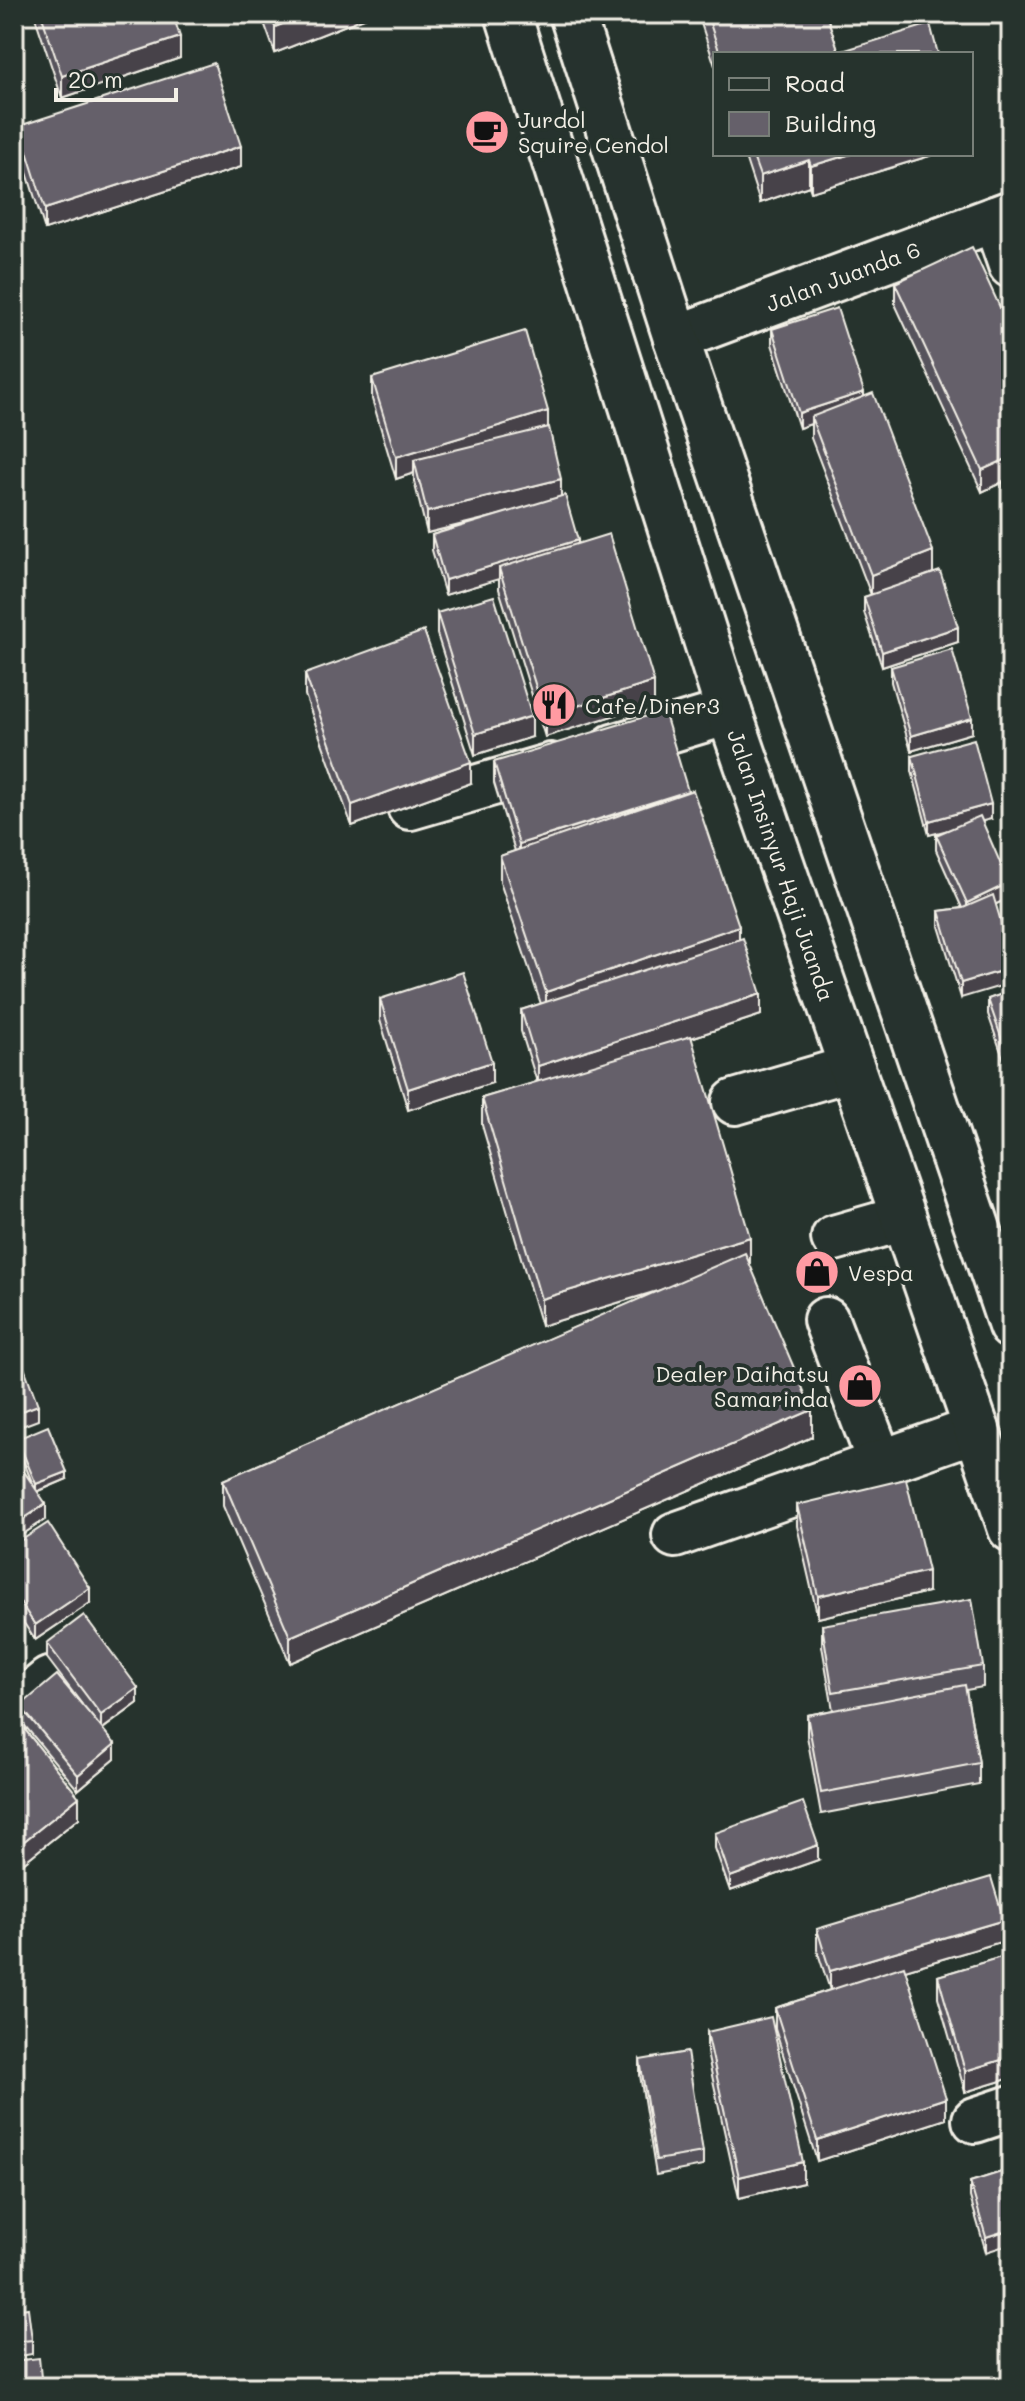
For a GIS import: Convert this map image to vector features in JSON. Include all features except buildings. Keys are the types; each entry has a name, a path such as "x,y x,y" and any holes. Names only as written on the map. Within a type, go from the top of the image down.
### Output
{"main road":[{"name":"Jalan Insinyur Haji Juanda","path":"508,14 729,712 1011,1529"},
{"path":"572,14 676,338 1003,1277 1011,1326"},
{"path":"1003,216 1011,265"},
{"name":"Jalan Juanda 6","path":"676,338 1003,216"},
{"path":"410,807 729,712"},
{"path":"735,1102 852,1068"},
{"path":"834,1238 904,1218"},
{"path":"826,1320 880,1462"},
{"path":"675,1535 977,1429"},
{"path":"14,1709 49,1680"}],"place":[{"name":"Jurdol Squire Cendol","path":"487,132"},
{"name":"Cafe/Diner3","path":"554,705"},
{"name":"Vespa","path":"817,1272"},
{"name":"Dealer Daihatsu Samarinda","path":"860,1386"}]}
